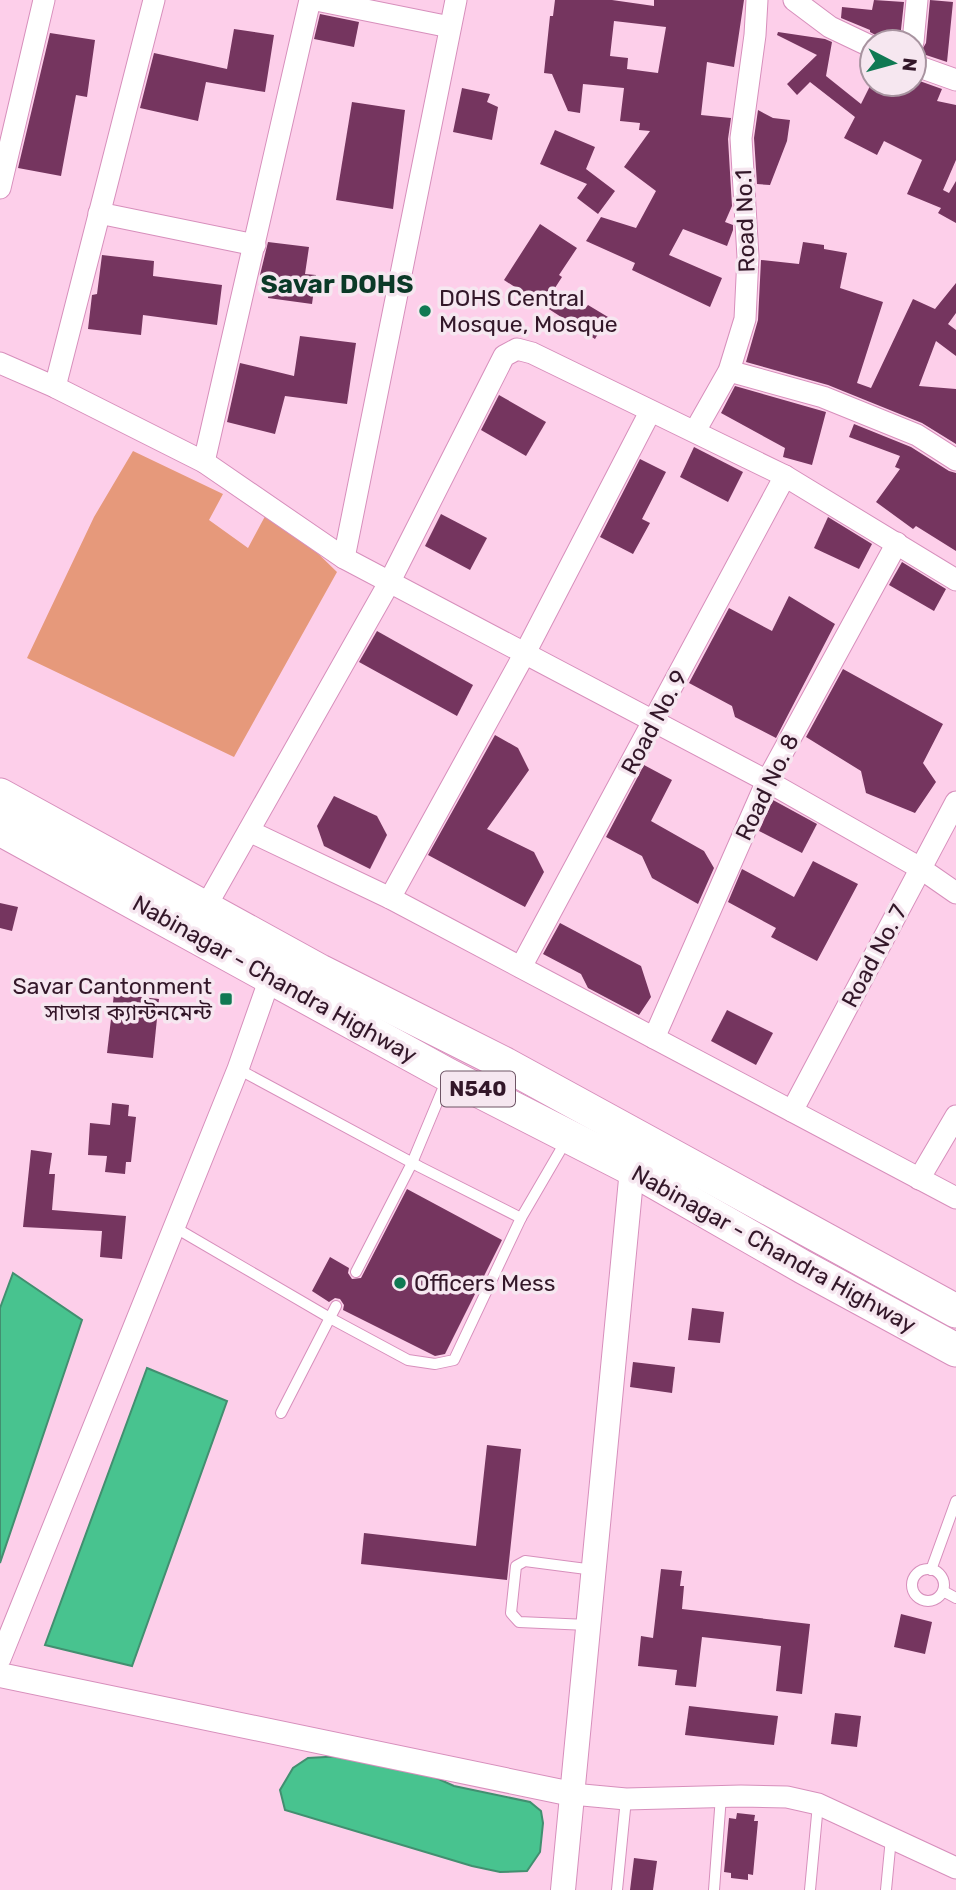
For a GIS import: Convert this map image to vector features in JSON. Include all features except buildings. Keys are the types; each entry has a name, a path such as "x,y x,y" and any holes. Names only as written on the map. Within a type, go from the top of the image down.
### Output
{"highway":[{"name":"Nabinagar - Chandra Highway","path":"0,795 320,971 505,1065 956,1311"},
{"name":"Nabinagar - Chandra Highway","path":"0,829 448,1075 632,1169 803,1267 956,1350"}],"street":[{"path":"0,188 44,0"},
{"path":"55,387 154,0"},
{"path":"204,462 310,0"},
{"path":"316,0 450,27"},
{"path":"344,558 456,0"},
{"name":"Road No.1","path":"695,431 729,371 745,318 748,257 741,138 757,0"},
{"path":"794,0 831,27 858,40"},
{"path":"914,28 917,0"},
{"path":"928,70 956,80"},
{"path":"99,214 255,244"},
{"path":"205,908 389,583 504,356 517,349 533,353 785,476 956,580"},
{"path":"0,363 55,387 204,462 344,558 767,780 920,868 956,892"},
{"path":"729,371 823,397 917,435 956,460"},
{"path":"390,898 525,653 650,411"},
{"name":"Road No. 9","path":"521,968 785,476"},
{"name":"Road No. 8","path":"654,1038 767,780 897,543"},
{"name":"Road No. 7","path":"792,1111 956,802"},
{"path":"248,831 390,898 956,1198"},
{"path":"0,1659 238,1069 270,978"},
{"path":"919,1179 956,1116"},
{"path":"563,1890 632,1169"},
{"path":"0,1675 572,1794 626,1799 787,1797 818,1804 956,1868"}],"lane":[{"path":"238,1069 412,1163 521,1218"},
{"path":"355,1272 412,1163 448,1075"},
{"path":"174,1227 408,1360 435,1364 454,1360 521,1218 568,1137"},
{"path":"281,1413 336,1306"},
{"path":"931,1570 956,1501"},
{"path":"588,1625 519,1622 511,1613 516,1566 525,1561 594,1570"},
{"path":"921,1570 931,1570 942,1578 943,1591 934,1600 916,1597 913,1592 913,1579 921,1570"},
{"path":"943,1591 956,1598"},
{"path":"714,1890 721,1796"},
{"path":"617,1890 626,1799"},
{"path":"810,1890 818,1804"},
{"path":"886,1890 891,1838"}],"shaded area":[{"path":"133,451 223,494 209,520 248,548 270,507 337,572 234,757 27,658 94,517"},
{"path":"13,1273 82,1320 0,1563 0,1308"},
{"path":"147,1368 227,1401 132,1666 45,1645"},
{"path":"343,1756 423,1772 454,1786 530,1802 541,1811 543,1823 540,1852 527,1871 500,1872 285,1810 280,1790 293,1768 308,1758"}],"place":[{"name":"DOHS Central Mosque, Mosque","path":"425,311"},
{"name":"Savar Cantonment সাভার ক্যান্টনমেন্ট","path":"226,999"},
{"name":"Officers Mess","path":"400,1283"}],"district":[{"name":"Savar DOHS","path":"337,284"}]}
